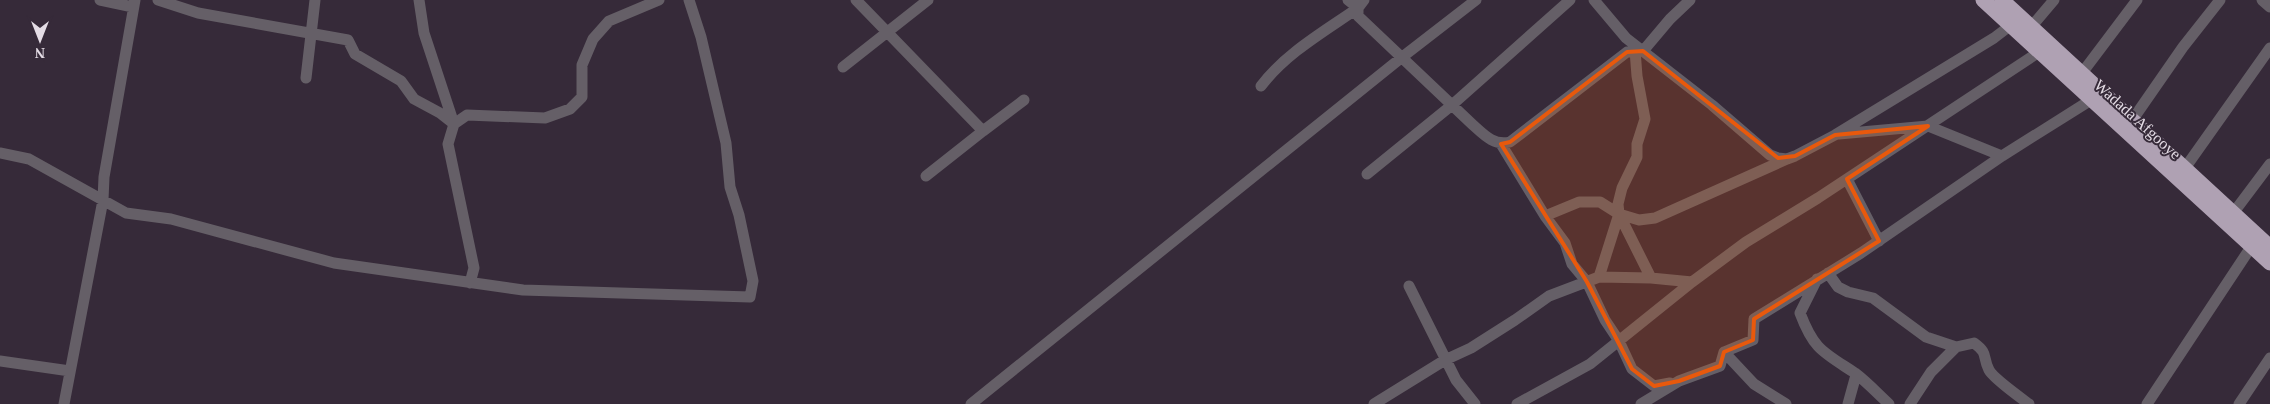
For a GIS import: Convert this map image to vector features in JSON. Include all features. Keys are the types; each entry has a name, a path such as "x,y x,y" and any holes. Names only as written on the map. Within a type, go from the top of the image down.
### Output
{"highway":[{"name":"Wadada Afgooye","path":"1983,0 2270,263"},
{"name":"Wadada Afgooye","path":"2002,0 2270,247"}],"street":[{"path":"64,404 103,200 104,177 134,3 100,0"},
{"path":"158,0 198,14 348,40 356,54 401,81 414,99 440,113 454,124"},
{"path":"306,78 314,0"},
{"path":"419,0 424,33 454,124 448,144 474,268 470,283"},
{"path":"454,124 467,115 545,118 570,109 582,97 582,66 593,39 609,21 659,0"},
{"path":"0,153 29,159 126,214 170,219 334,263 523,290 750,297 753,281 740,215 730,188 726,143 701,37 690,0"},
{"path":"856,0 983,131"},
{"path":"843,67 928,0"},
{"path":"1348,0 1361,4"},
{"path":"971,404 1401,58 1476,0"},
{"path":"1367,174 1452,105 1570,0"},
{"path":"1594,0 1626,38 1639,50 1712,105 1770,154 1778,158 1787,159"},
{"path":"1501,144 1510,142 1627,52 1639,50 1690,0"},
{"path":"2032,26 2054,0"},
{"path":"2082,73 2137,0"},
{"path":"2133,119 2183,47 2220,0"},
{"path":"2262,0 2270,7"},
{"path":"1361,4 1358,16 1478,130 1501,144 1545,216 1564,243 1572,264 1587,282 1632,369 1654,386 1679,381 1720,366 1724,352"},
{"path":"1261,86 1269,75 1303,46 1361,4"},
{"path":"1545,216 1579,202 1600,202 1619,214 1639,220 1655,218 1787,159 1835,135 1994,38 2011,25"},
{"path":"2185,168 2270,48"},
{"path":"1639,50 1637,76 1645,119 1637,144 1636,156 1622,188 1618,204 1619,214 1651,278"},
{"path":"1518,404 1590,364 1692,282 1746,242 1847,179 2039,52"},
{"path":"926,176 1024,100"},
{"path":"1724,352 1753,340 1754,319 1879,240 2002,156 2091,100"},
{"path":"1835,135 1928,126 2002,156"},
{"path":"2234,212 2270,164"},
{"path":"1847,179 1879,240"},
{"path":"1599,277 1619,214"},
{"path":"2147,404 2251,247"},
{"path":"1828,272 1838,286 1848,292 1873,298 1926,337 1956,347 1974,343 1984,350 1990,372 2013,393 2029,404"},
{"path":"1374,404 1445,360 1478,344 1549,296 1599,277 1651,278 1692,282"},
{"path":"1817,279 1800,312 1808,335 1824,354 1856,375 1889,404"},
{"path":"1409,286 1456,380 1475,404"},
{"path":"1910,404 1932,372 1956,347"},
{"path":"1724,352 1754,384 1786,404"},
{"path":"2239,404 2270,358"},
{"path":"0,361 70,371"},
{"path":"1848,404 1856,375"},
{"path":"1642,404 1679,381"}],"highlighted area":[{"path":"1643,51 1778,158 1795,156 1835,135 1928,126 1847,179 1879,241 1754,319 1753,340 1724,352 1720,366 1679,381 1654,386 1632,369 1587,282 1501,144 1510,142 1627,52"}]}
